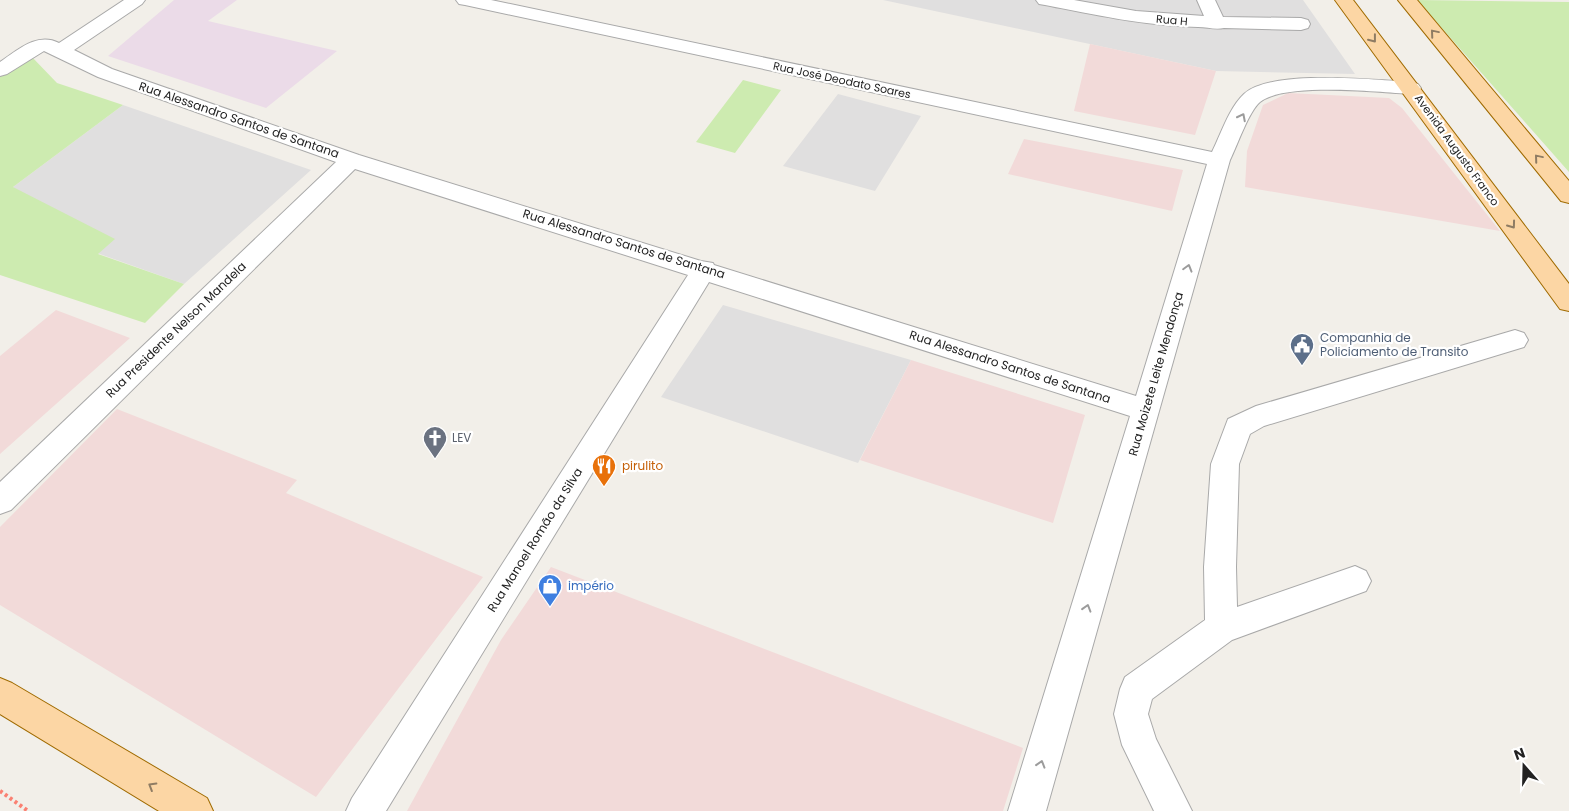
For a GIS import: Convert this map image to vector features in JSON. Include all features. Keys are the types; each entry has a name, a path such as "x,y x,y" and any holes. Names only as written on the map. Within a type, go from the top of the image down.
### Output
{"main road":[{"name":"Avenida Augusto Franco","path":"1344,0 1569,302"},
{"path":"1407,0 1569,196"},
{"path":"0,695 194,811"}],"street":[{"path":"60,50 136,0"},
{"name":"Rua José Deodato Soares","path":"465,0 1220,160"},
{"name":"Rua H","path":"1045,0 1136,17 1217,24 1301,24"},
{"path":"1206,0 1217,24"},
{"name":"Rua Alessandro Santos de Santana","path":"0,70 40,45 46,44 105,73 351,160 704,269 1146,410"},
{"name":"Rua Moizete Leite Mendonça","path":"1027,811 1220,160 1252,98 1269,89 1294,84 1411,88"},
{"name":"Rua Presidente Nelson Mandela","path":"0,501 351,160"},
{"name":"Rua Manoel Romão da Silva","path":"365,811 704,269"},
{"path":"1222,628 1220,566 1225,464 1238,427 1256,417 1515,340"},
{"path":"1173,811 1140,744 1131,714 1137,689 1222,628 1355,581"}],"path":[{"path":"0,791 28,811"}],"shaded area":[{"path":"174,0 237,0 208,21 337,51 266,108 108,56"},
{"path":"883,0 1303,0 1355,74 1216,71"},
{"path":"1090,44 1216,71 1195,135 1074,111"},
{"path":"1288,93 1389,98 1402,108 1500,231 1245,187 1247,151 1263,105"},
{"path":"838,94 921,116 875,191 783,166"},
{"path":"123,105 311,170 184,284 97,253 13,187"},
{"path":"1024,139 1183,170 1172,211 1008,174"},
{"path":"723,305 911,360 858,463 661,397"},
{"path":"56,310 130,338 0,454 0,356"},
{"path":"911,360 1085,415 1053,523 860,460"},
{"path":"117,409 297,480 286,493 483,577 316,797 0,605 0,527"},
{"path":"551,567 1023,748 1003,811 407,811 501,640"}],"green space":[{"path":"1417,0 1569,2 1569,172"},
{"path":"31,56 57,83 123,105 13,187 115,239 98,254 184,284 145,323 0,275 0,76"},
{"path":"743,80 781,90 735,153 696,142"}],"place":[{"name":"Companhia de Policiamento de Transito","path":"1302,366"},
{"name":"LEV","path":"435,459"},
{"name":"pirulito","path":"604,487"},
{"name":"império","path":"550,607"}]}
